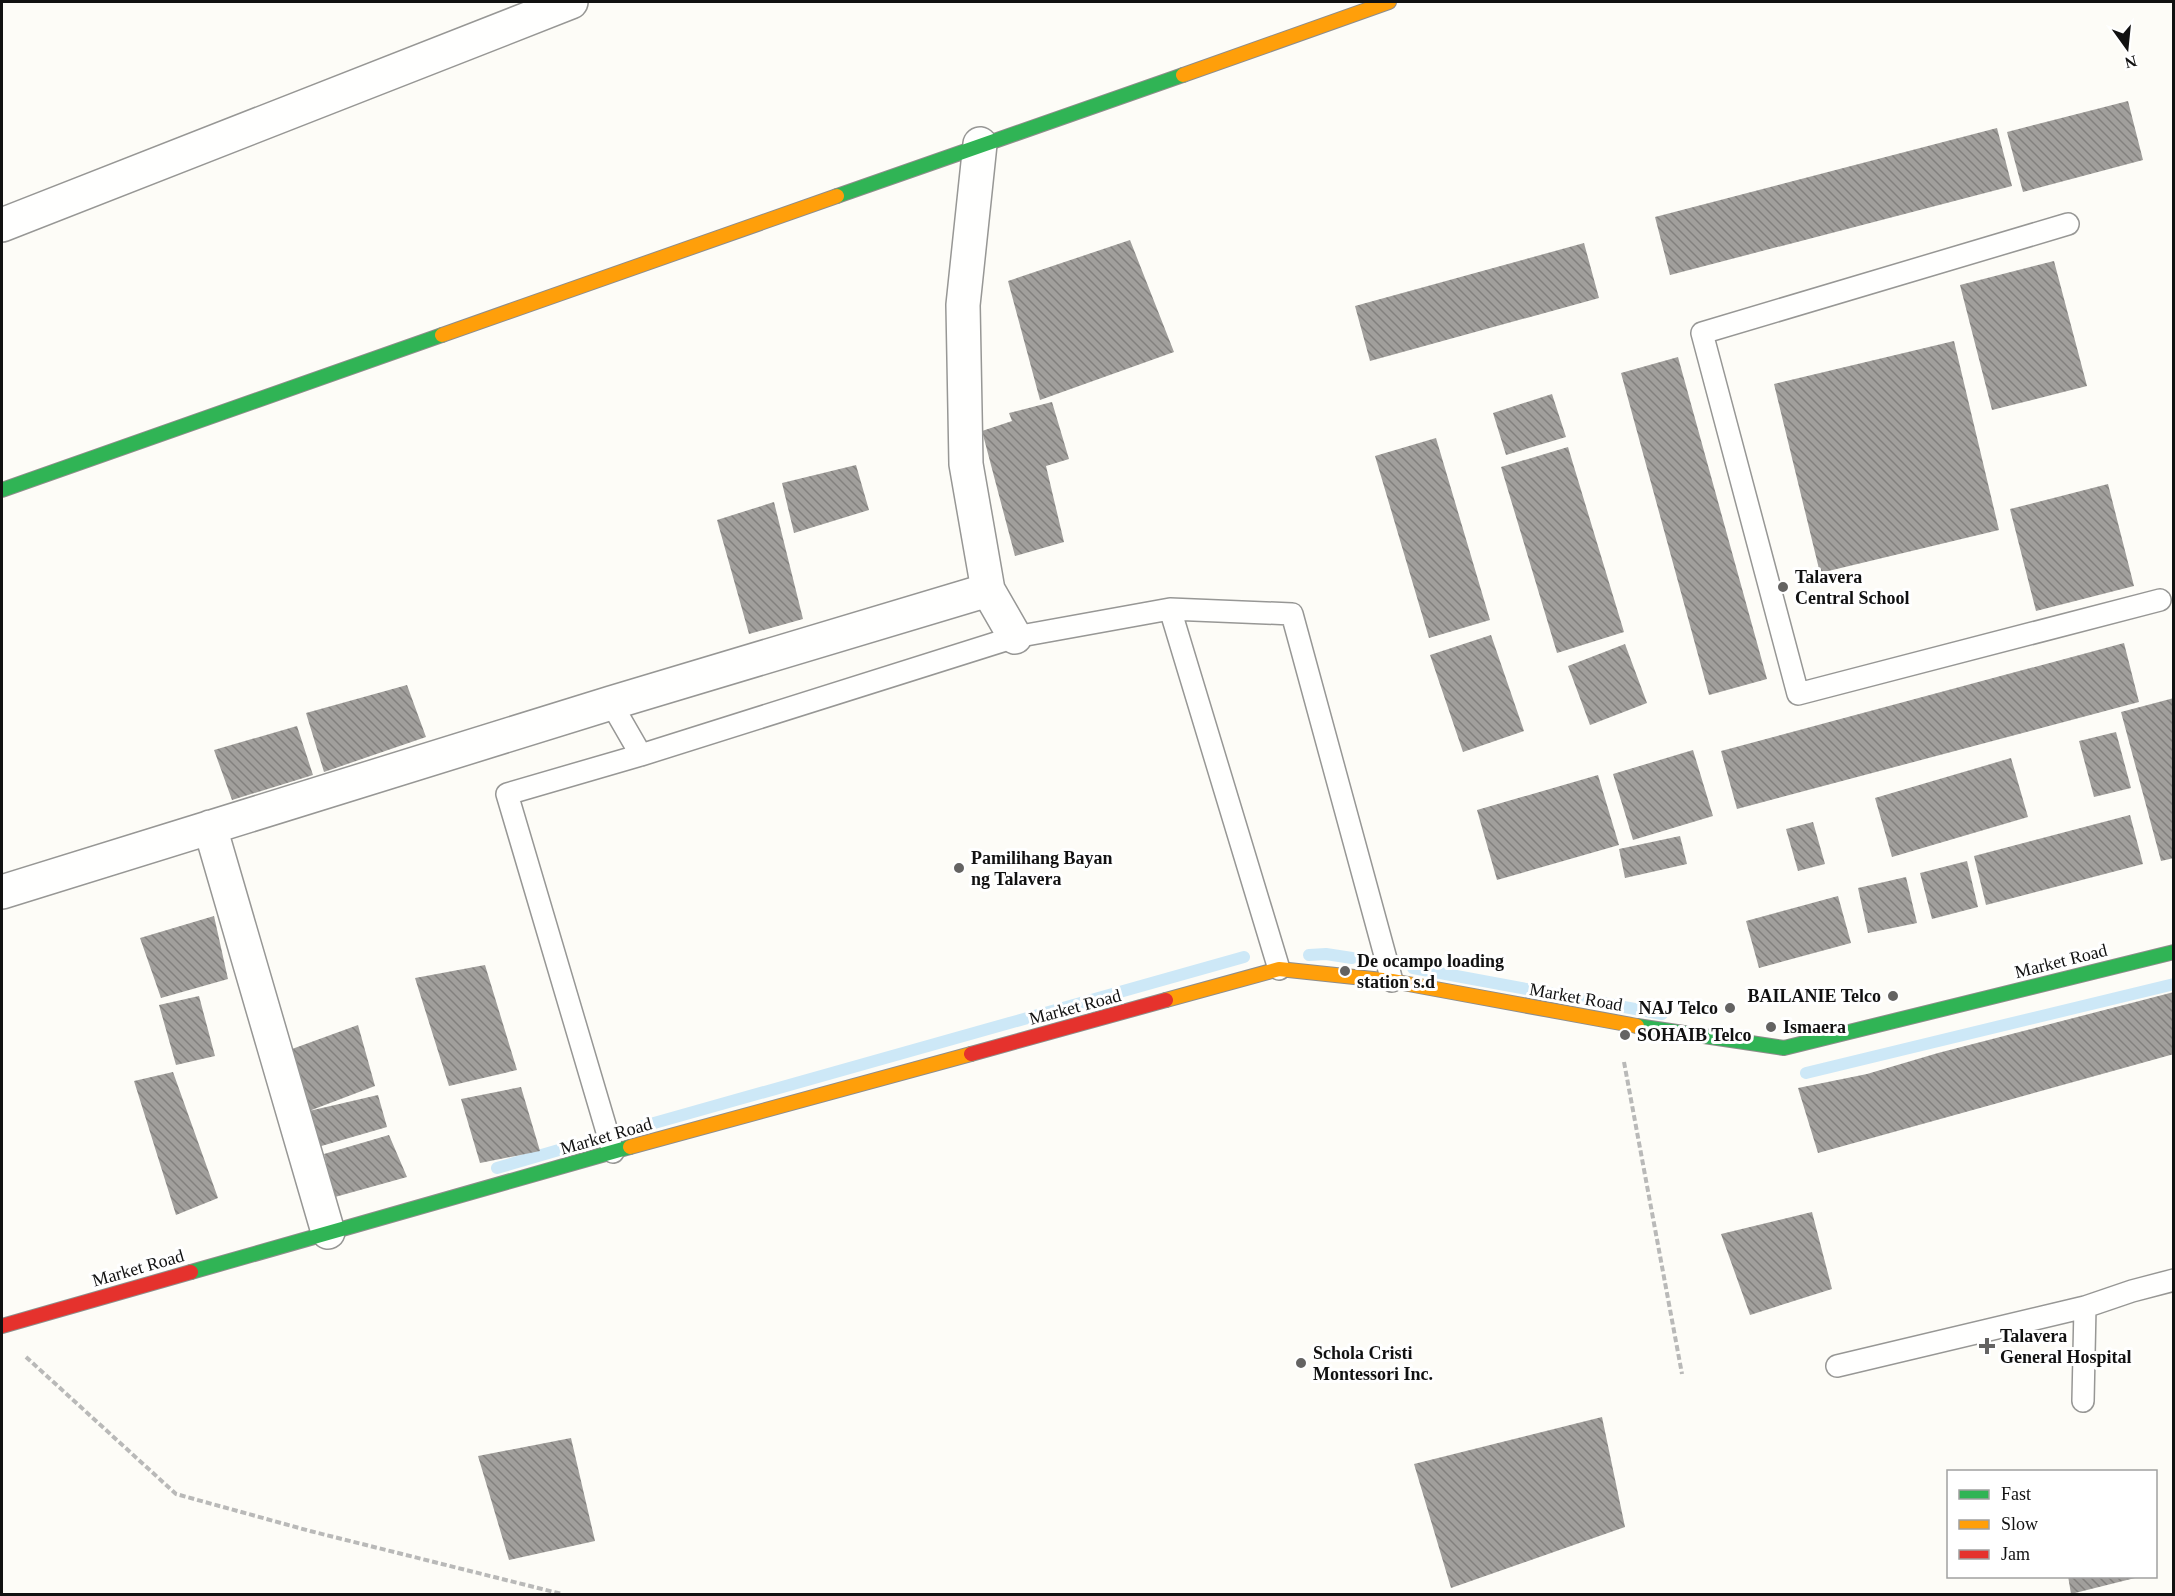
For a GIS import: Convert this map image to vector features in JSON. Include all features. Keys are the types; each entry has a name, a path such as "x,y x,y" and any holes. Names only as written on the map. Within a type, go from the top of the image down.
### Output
{"street":[{"path":"2,225 571,2"},
{"path":"2,490 1389,2"},
{"path":"980,144 963,316 966,464 988,590 1015,637"},
{"path":"2,892 988,590"},
{"path":"210,827 327,1232"},
{"name":"Market Road","path":"2,1326 613,1152 1279,969 1392,981 1616,1023 1784,1048 2174,952"}],"lane":[{"path":"2068,224 1702,333 1798,694 2160,600"},
{"path":"1170,609 1279,969"},
{"path":"613,1152 507,794 641,755 1015,637 1170,609 1292,614 1392,981"},
{"path":"611,704 641,755"},
{"path":"1837,1366 2085,1307 2174,1280"},
{"path":"2083,1401 2085,1307"}],"path":[{"path":"1616,1023 1682,1374"},
{"path":"19,1350 176,1494 310,1531 562,1594"}],"building":[{"path":"2128,101 2143,160 2023,192 2007,132"},
{"path":"1997,128 2012,186 1670,275 1655,217"},
{"path":"1130,240 1174,352 1040,400 1008,281"},
{"path":"1584,243 1599,298 1370,361 1355,306"},
{"path":"2054,261 2087,386 1992,410 1960,285"},
{"path":"1954,341 1999,530 1820,573 1774,384"},
{"path":"1678,357 1767,679 1709,695 1621,373"},
{"path":"1552,394 1566,437 1506,455 1493,413"},
{"path":"1052,402 1069,459 1046,466 1064,542 1015,556 982,431 1012,421 1009,413"},
{"path":"1436,438 1490,620 1429,638 1375,456"},
{"path":"1568,447 1624,632 1557,653 1501,467"},
{"path":"856,465 869,510 794,533 782,483"},
{"path":"2108,484 2134,586 2036,611 2010,509"},
{"path":"774,502 803,619 749,634 717,520"},
{"path":"1491,635 1524,731 1463,752 1430,655"},
{"path":"2124,643 2139,702 1737,809 1721,751"},
{"path":"1625,644 1647,703 1590,725 1568,666"},
{"path":"407,685 426,737 324,772 306,713"},
{"path":"2174,698 2174,858 2161,861 2121,712"},
{"path":"297,726 313,775 232,800 214,750"},
{"path":"2116,732 2131,788 2094,797 2079,741"},
{"path":"1693,750 1713,816 1633,840 1613,774"},
{"path":"2011,758 2028,817 1892,857 1875,798"},
{"path":"1598,775 1619,845 1497,880 1477,810"},
{"path":"2130,815 2143,864 1986,905 1974,856"},
{"path":"1813,822 1825,864 1798,871 1786,829"},
{"path":"1680,836 1687,864 1625,878 1619,849"},
{"path":"1967,861 1978,907 1932,919 1920,873"},
{"path":"1906,877 1917,923 1868,933 1858,888"},
{"path":"1838,896 1851,943 1759,968 1746,921"},
{"path":"214,916 228,979 161,998 140,938"},
{"path":"485,965 517,1070 449,1086 415,978"},
{"path":"2174,992 2174,1054 1818,1153 1798,1088 1867,1074 1938,1053"},
{"path":"199,996 215,1056 176,1065 159,1005"},
{"path":"358,1025 375,1086 309,1111 292,1049"},
{"path":"173,1072 218,1198 176,1215 134,1081"},
{"path":"521,1087 540,1151 480,1163 461,1099"},
{"path":"378,1095 387,1127 318,1147 309,1111"},
{"path":"389,1135 407,1177 335,1197 324,1154"},
{"path":"1812,1212 1832,1289 1750,1315 1721,1234"},
{"path":"1602,1417 1625,1527 1451,1588 1414,1464"},
{"path":"571,1438 595,1541 509,1560 478,1456"},
{"path":"2068,1578 2135,1578 2071,1594"}],"waterway":[{"path":"1309,955 1326,954 1352,958"},
{"path":"640,1127 1244,957"},
{"path":"1413,968 1662,1014"},
{"path":"1806,1073 2174,984"},
{"path":"497,1168 576,1145"}],"traffic: fast":[{"path":"837,196 1183,75"},
{"path":"2,490 442,335"},
{"path":"1637,1026 1784,1048 2174,952"},
{"path":"191,1272 630,1147"}],"traffic: slow":[{"path":"1183,75 1389,2"},
{"path":"442,335 837,196"},
{"path":"1166,1000 1279,969 1392,981 1637,1026"},
{"path":"630,1147 971,1054"}],"traffic: jam":[{"path":"971,1054 1166,1000"},
{"path":"2,1326 191,1272"}],"place":[{"name":"Talavera Central School","path":"1783,587"},
{"name":"Pamilihang Bayan ng Talavera","path":"959,868"},
{"name":"De ocampo loading station s.d","path":"1345,971"},
{"name":"BAILANIE Telco","path":"1893,996"},
{"name":"NAJ Telco","path":"1730,1008"},
{"name":"Ismaera","path":"1771,1027"},
{"name":"SOHAIB Telco","path":"1625,1035"},
{"name":"Talavera General Hospital","path":"1987,1346"},
{"name":"Schola Cristi Montessori Inc.","path":"1301,1363"}]}
